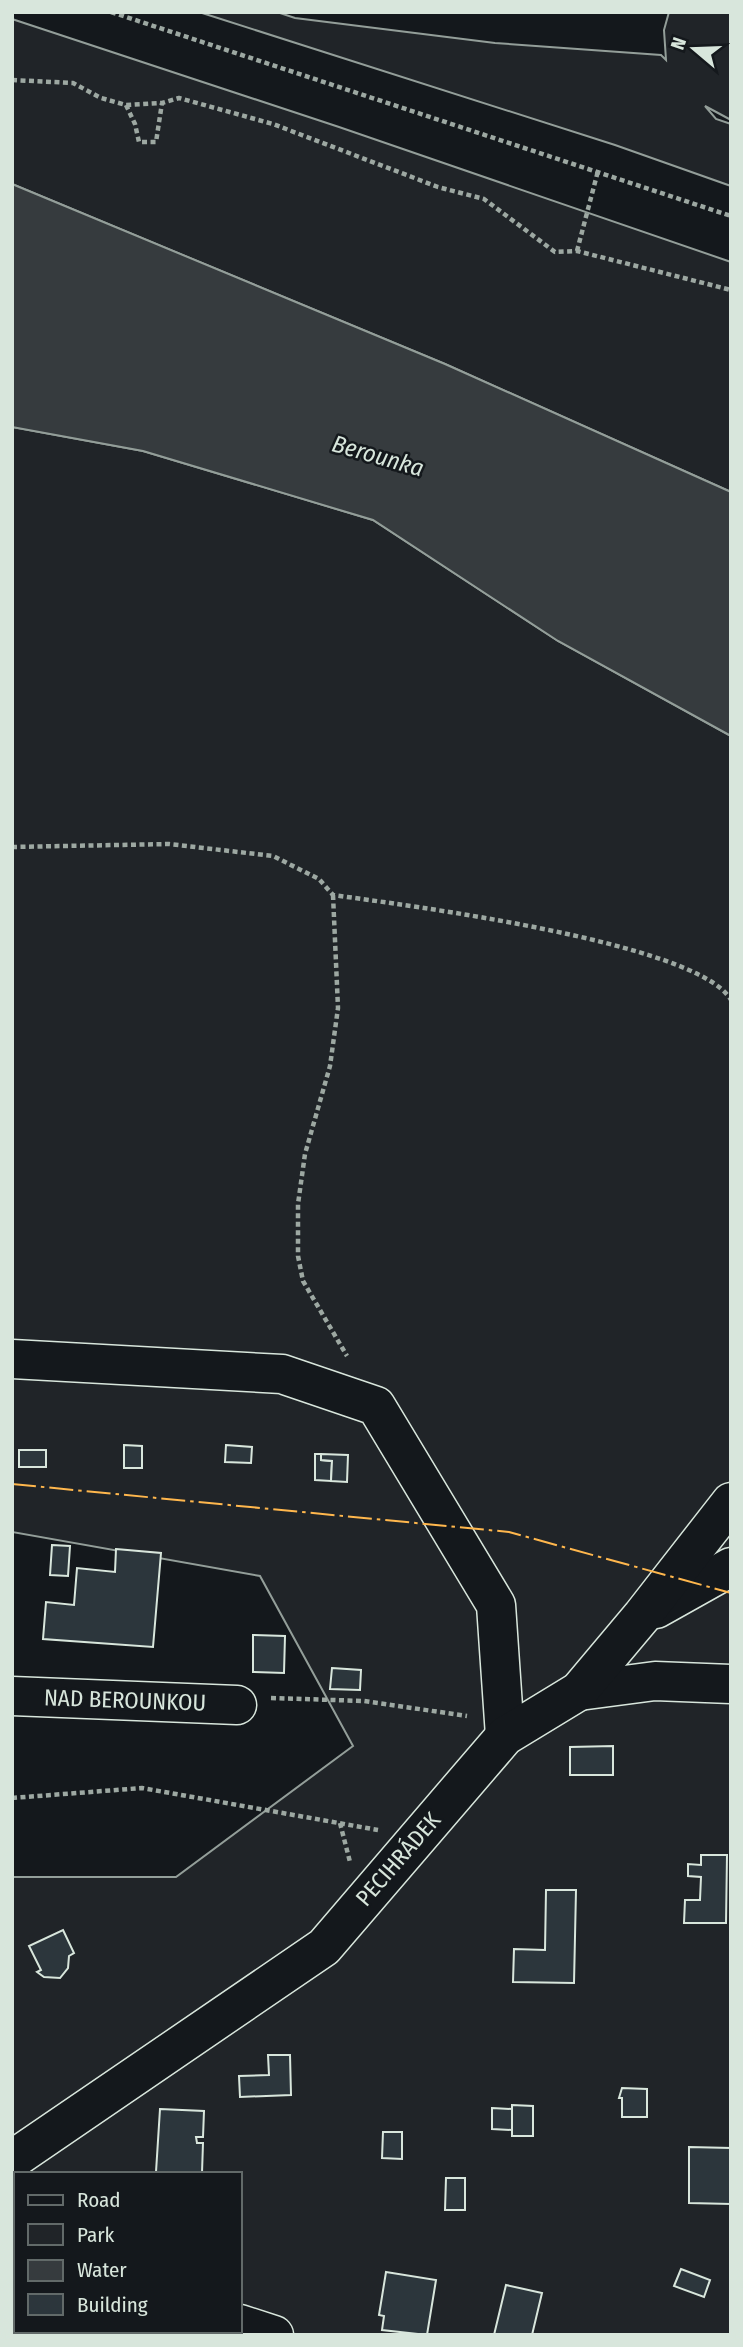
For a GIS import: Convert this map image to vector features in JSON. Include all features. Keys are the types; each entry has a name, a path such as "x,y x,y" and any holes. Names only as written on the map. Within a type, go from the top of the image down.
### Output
{"street":[{"path":"12,1359 282,1374 376,1406 496,1605 505,1736"},
{"name":"PECIHRÁDEK","path":"12,2160 324,1947 505,1736 579,1691 731,1502"},
{"path":"642,1616 731,1567"},
{"path":"579,1691 655,1681 731,1684"},
{"name":"NAD BEROUNKOU","path":"12,1696 237,1705"},
{"path":"242,2325 274,2335"}],"path":[{"path":"111,12 731,216"},
{"path":"12,80 73,83 101,98 126,105 163,103 179,98 273,124 438,187 484,199 555,252 577,251 731,290"},
{"path":"126,105 135,124 139,142 156,142 163,103"},
{"path":"577,251 598,171"},
{"path":"12,848 169,844 273,856 319,878 333,895 338,1008 330,1066 305,1154 298,1204 298,1256 303,1281 376,1406"},
{"path":"333,895 509,921 624,948 702,975 731,1000"},
{"path":"237,1705 245,1697 364,1701 465,1715 505,1736"},
{"path":"12,1798 142,1788 417,1837"}],"green space":[{"path":"199,12 277,12 295,18 495,43 661,55 666,60 664,30 669,12 731,12 731,120 705,106 716,119 731,124 731,186 615,145"},
{"path":"12,19 339,127 731,262 731,492 445,364 12,184"},
{"path":"12,427 143,451 373,520 558,641 731,736 731,2335 12,2335 12,1877 176,1877 353,1746 260,1576 12,1532"}],"water":[{"name":"Berounka","path":"12,184 445,364 731,492 731,736 558,641 373,520 143,451 12,427"}],"building":[{"path":"124,1445 142,1446 142,1468 124,1468"},
{"path":"226,1445 252,1447 251,1463 225,1462"},
{"path":"19,1450 46,1450 46,1467 19,1467"},
{"path":"315,1454 321,1454 321,1460 332,1461 331,1481 315,1480"},
{"path":"321,1454 348,1455 347,1482 331,1481 332,1461 321,1460"},
{"path":"52,1545 70,1546 68,1576 50,1575"},
{"path":"116,1549 161,1553 153,1647 43,1639 46,1602 74,1605 77,1568 115,1572"},
{"path":"253,1635 285,1636 284,1673 253,1672"},
{"path":"332,1668 361,1670 360,1690 330,1689"},
{"path":"613,1746 613,1775 570,1775 570,1747"},
{"path":"701,1855 727,1855 726,1923 684,1923 685,1900 700,1900 701,1877 688,1876 688,1864 701,1865"},
{"path":"546,1890 576,1890 574,1983 513,1982 514,1949 545,1950"},
{"path":"63,1930 74,1953 69,1956 68,1968 60,1978 44,1977 37,1972 41,1970 29,1946"},
{"path":"268,2055 290,2055 291,2095 240,2097 239,2076 269,2075"},
{"path":"622,2088 647,2089 647,2117 622,2117 622,2098 619,2098"},
{"path":"512,2105 533,2106 533,2136 512,2136"},
{"path":"492,2108 512,2109 512,2130 492,2129"},
{"path":"160,2109 204,2111 203,2137 196,2137 197,2143 203,2143 202,2172 156,2172"},
{"path":"383,2132 402,2132 402,2159 382,2158"},
{"path":"689,2147 731,2148 731,2204 689,2203"},
{"path":"446,2178 465,2178 465,2210 445,2210"},
{"path":"681,2269 710,2280 704,2297 674,2286"},
{"path":"386,2272 436,2280 427,2335 382,2330 384,2316 379,2315"},
{"path":"506,2285 542,2293 532,2335 494,2335"}],"power":[{"path":"12,1484 509,1532 731,1593"}]}
